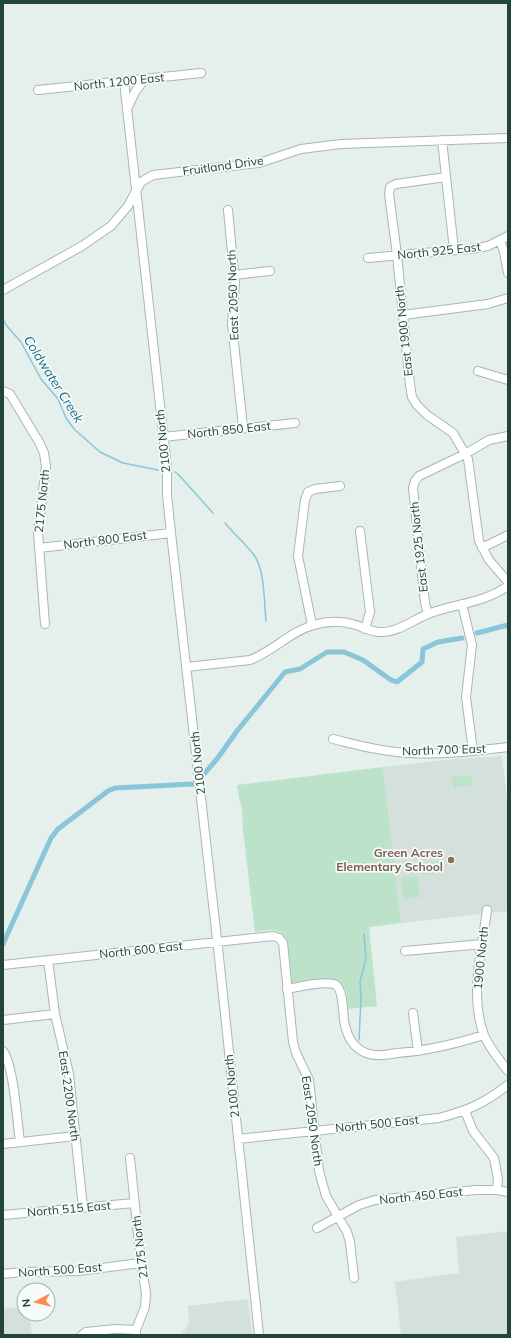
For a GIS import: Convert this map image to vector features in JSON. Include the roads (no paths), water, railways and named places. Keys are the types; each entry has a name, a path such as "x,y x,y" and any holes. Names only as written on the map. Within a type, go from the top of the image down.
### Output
{"street":[{"name":"North 1200 East","path":"38,90 201,73"},
{"path":"127,109 135,92 145,79"},
{"name":"2100 North","path":"124,81 163,437 171,533 218,942 259,1335"},
{"name":"Fruitland Drive","path":"3,290 82,246 111,226 128,206 141,182 153,176 259,163 301,149 341,144 508,138"},
{"path":"442,140 454,250"},
{"name":"East 1900 North","path":"446,177 396,184 390,187 389,194 397,255 410,385 412,397 417,406 427,415 453,433 469,462 477,533 482,548 489,560 508,582"},
{"name":"East 2050 North","path":"228,210 235,283 232,324 244,427"},
{"name":"North 925 East","path":"368,258 470,249 488,246 508,236"},
{"path":"500,240 508,273"},
{"path":"234,275 270,271"},
{"path":"402,315 488,304 508,298"},
{"path":"478,371 508,380"},
{"name":"2175 North","path":"3,391 10,394 44,453 46,466 38,533 45,624"},
{"name":"North 850 East","path":"163,437 244,427 295,423"},
{"path":"465,454 489,440 508,436"},
{"name":"East 1925 North","path":"428,614 425,602 413,488 415,481 419,476 465,454"},
{"path":"312,625 298,556 305,500 308,492 315,489 340,486"},
{"path":"360,531 370,612 365,629"},
{"name":"North 800 East","path":"39,548 171,533"},
{"path":"482,548 508,535"},
{"path":"187,667 250,660 260,656 300,631 312,625 326,622 343,622 365,629 383,632 393,630 428,614 490,596 508,586"},
{"path":"462,604 472,645 466,697 473,751"},
{"name":"North 700 East","path":"333,739 391,752 409,754 473,751 508,747"},
{"name":"1900 North","path":"487,910 483,944 476,981 478,1008 484,1035 492,1050 508,1070"},
{"name":"North 600 East","path":"3,965 273,936 279,938"},
{"name":"East 2050 North","path":"279,938 283,942 293,1042 296,1053 309,1080 321,1184 326,1196 347,1232 350,1242 354,1278"},
{"path":"404,951 483,944"},
{"name":"East 2200 North","path":"48,960 55,1014 69,1074 83,1208"},
{"path":"287,988 330,983 337,986 341,992 345,1026 348,1037 354,1046 364,1053 377,1055 418,1052 450,1046 484,1035"},
{"path":"413,1013 418,1052"},
{"path":"3,1020 55,1014"},
{"path":"3,1051 7,1056 11,1072 20,1142"},
{"name":"North 500 East","path":"238,1140 439,1118 465,1111 493,1096 508,1085"},
{"path":"465,1111 473,1131 494,1158 498,1179 497,1190"},
{"path":"3,1144 75,1136"},
{"name":"2175 North","path":"130,1158 141,1263 146,1293 145,1307 136,1333"},
{"name":"North 450 East","path":"317,1228 359,1205 375,1200 476,1190 497,1190 508,1192"},
{"name":"North 515 East","path":"3,1215 134,1203"},
{"name":"North 500 East","path":"3,1274 22,1272 78,1271 141,1263"},
{"path":"82,1335 86,1332 116,1329 136,1333"}],"waterway":[{"name":"Coldwater Creek","path":"3,319 6,325 21,342 41,379 58,399 66,418 74,429 100,452 123,463 158,470"},
{"name":"Coldwater Creek","path":"175,472 213,513"},
{"name":"Coldwater Creek","path":"225,523 251,551 258,561 262,577 266,621"},
{"path":"477,633 508,625"},
{"path":"203,775 285,672 300,669 327,652 344,652 363,660 391,680 397,682 422,662 423,649 438,642 462,638"},
{"path":"3,944 51,838 58,829 108,791 115,788 193,784"},
{"name":"Coldwater Creek","path":"359,1040 361,999 360,981 366,959 364,934"}],"place":[{"name":"Green Acres Elementary School","path":"451,860"}]}
